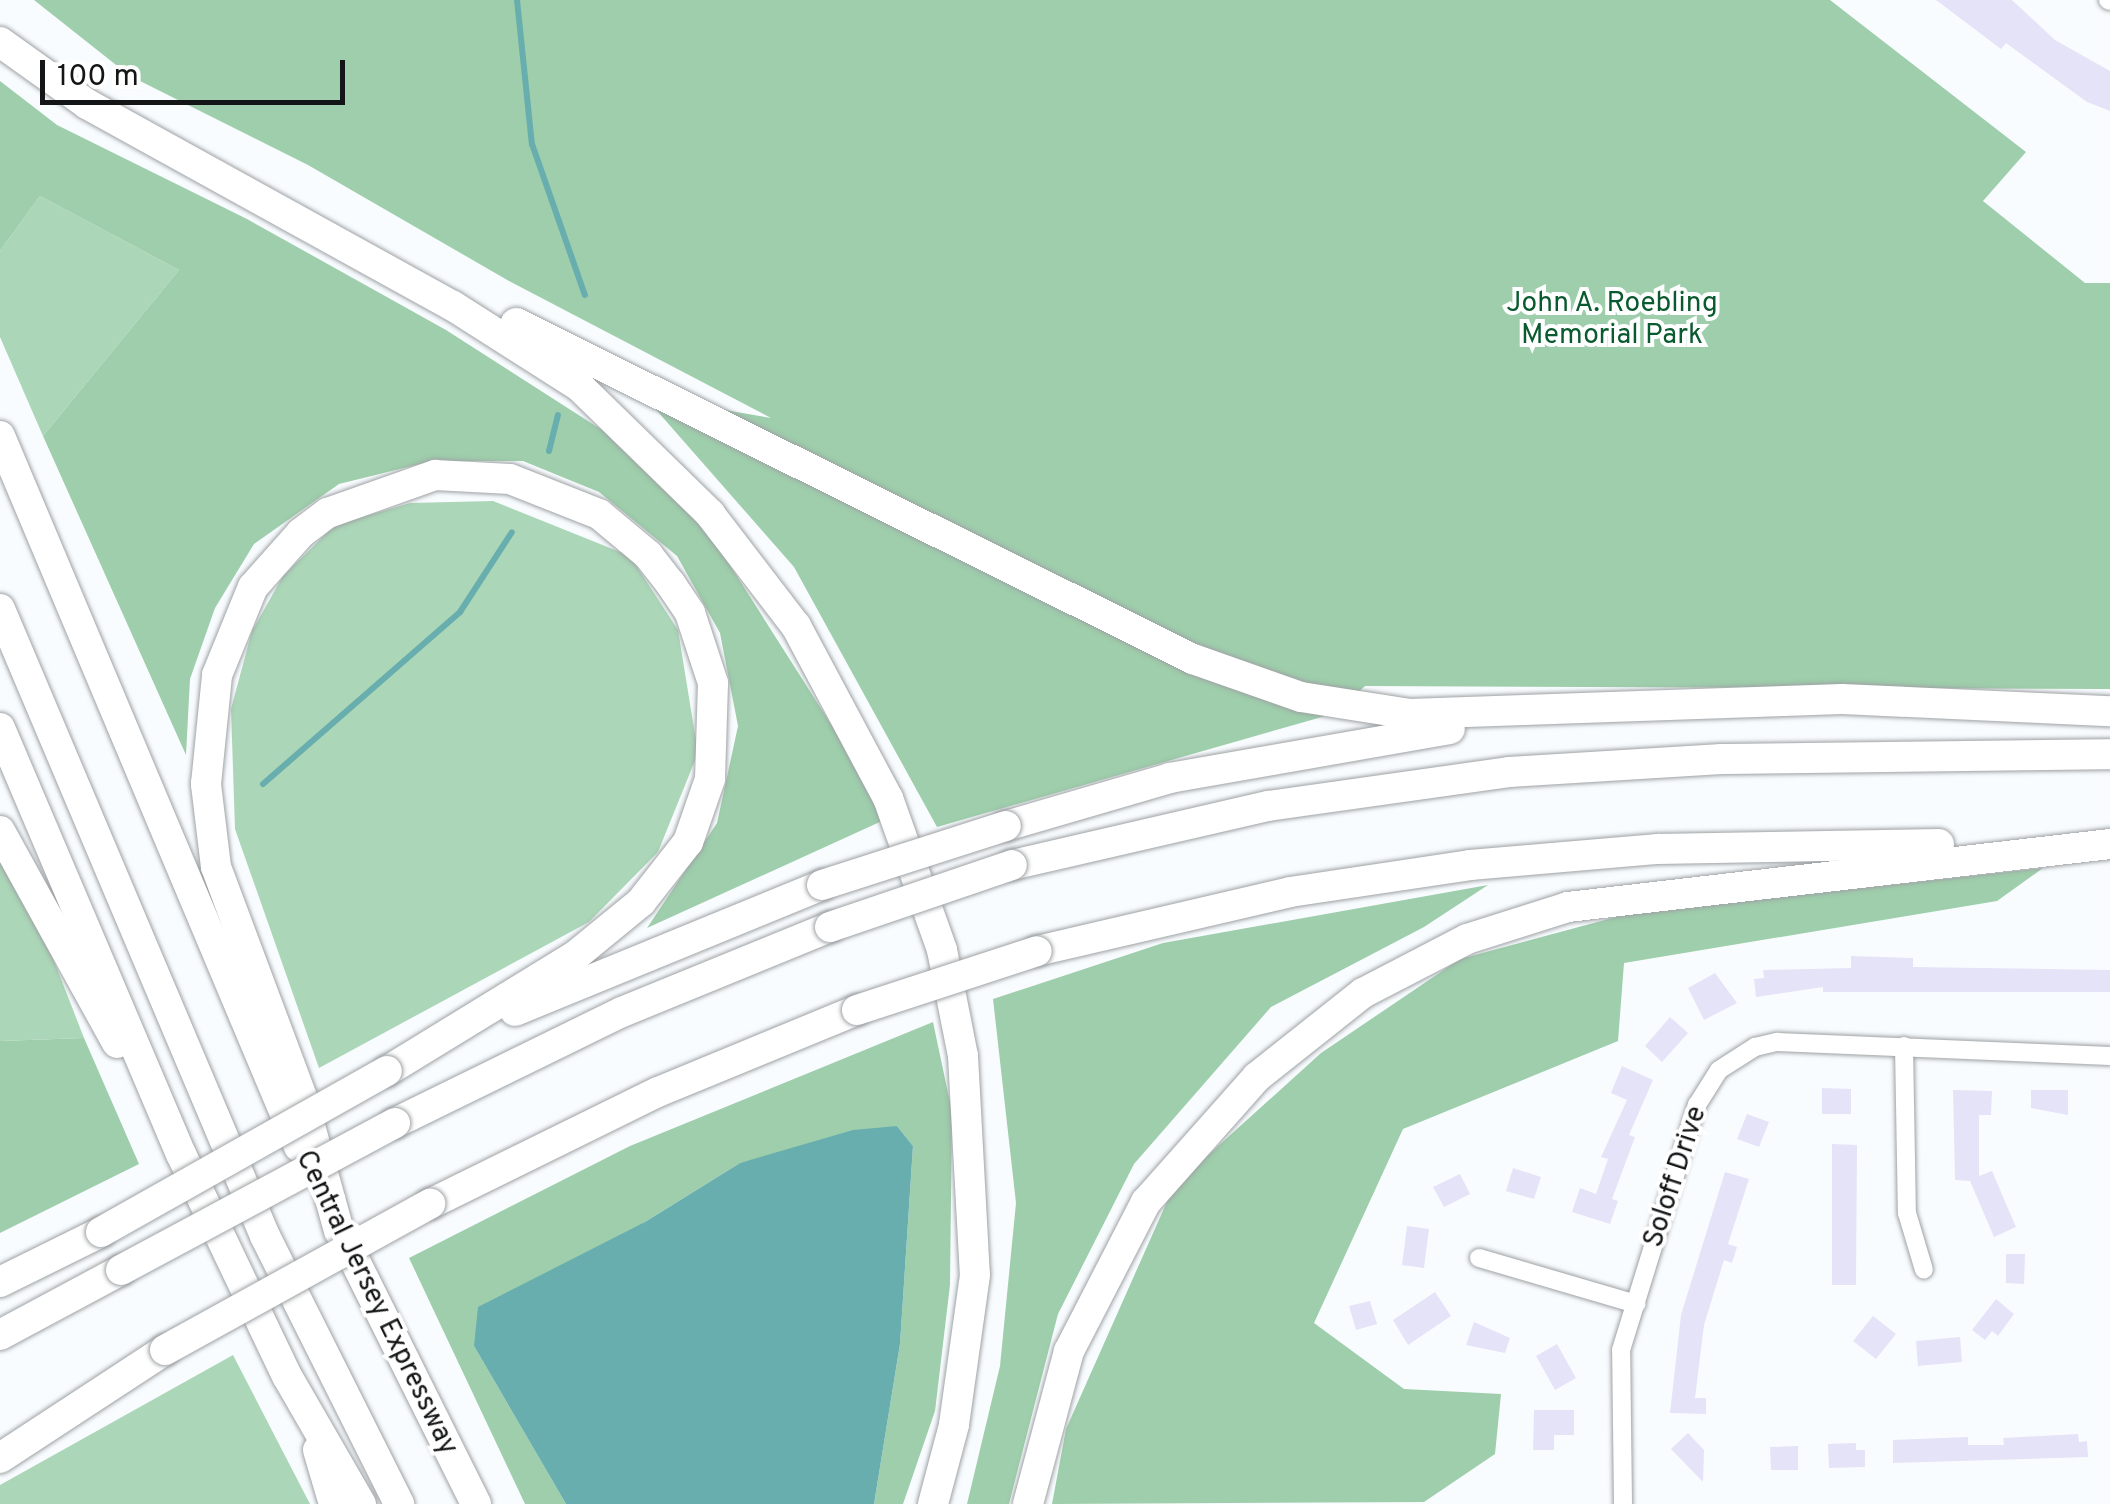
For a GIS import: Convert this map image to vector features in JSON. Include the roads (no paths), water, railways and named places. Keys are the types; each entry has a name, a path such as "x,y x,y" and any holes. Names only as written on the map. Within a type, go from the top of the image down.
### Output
{"highway":[{"path":"0,42 87,104 525,348 616,418 755,569 858,733 942,950 972,1136 976,1275 954,1426 933,1504"},
{"path":"319,232 1240,678 1363,711 1842,700 2110,711"},
{"path":"0,436 290,1099"},
{"path":"0,1282 101,1232 442,1041 613,927 666,875 688,842 710,779 716,718 705,649 690,613 648,554 581,504 510,479 436,475 360,497 300,533 253,587 218,675 206,784 216,867 290,1099"},
{"path":"0,608 220,1135 399,1504"},
{"path":"442,1041 822,885 1006,826 1236,764 1587,708"},
{"path":"0,728 181,1154 308,1414 360,1504"},
{"path":"0,1334 395,1123 622,1012 830,927 1012,865 1268,806 1509,772 1722,759 2110,754"},
{"path":"0,831 181,1154"},
{"path":"0,1434 165,1350 430,1204 658,1092 857,1010 1037,951 1290,892 1470,865 1676,849 2110,843"},
{"path":"1028,1504 1069,1352 1146,1202 1257,1077 1363,993 1467,939 1568,907 2110,843"},
{"name":"Central Jersey Expressway","path":"290,1099 339,1231 476,1504"},
{"path":"0,1264 101,1232"},
{"path":"0,1458 165,1350"},
{"path":"308,1414 334,1504"}],"street":[{"name":"Soloff Drive","path":"1623,1504 1622,1350 1697,1105 1719,1070 1736,1056 1778,1042 2110,1056"},
{"path":"1904,1046 1907,1213 1924,1270"},
{"path":"1479,1258 1636,1304"}],"water":[{"path":"897,1126 913,1146 900,1344 874,1504 566,1504 474,1346 478,1307 645,1222 740,1163 853,1130"}],"waterway":[{"path":"517,0 532,144 585,295"},
{"path":"549,451 558,415"},
{"path":"263,784 460,612 512,532"}],"park label":[{"name":"John A. Roebling Memorial Park","path":"1612,320"}]}
